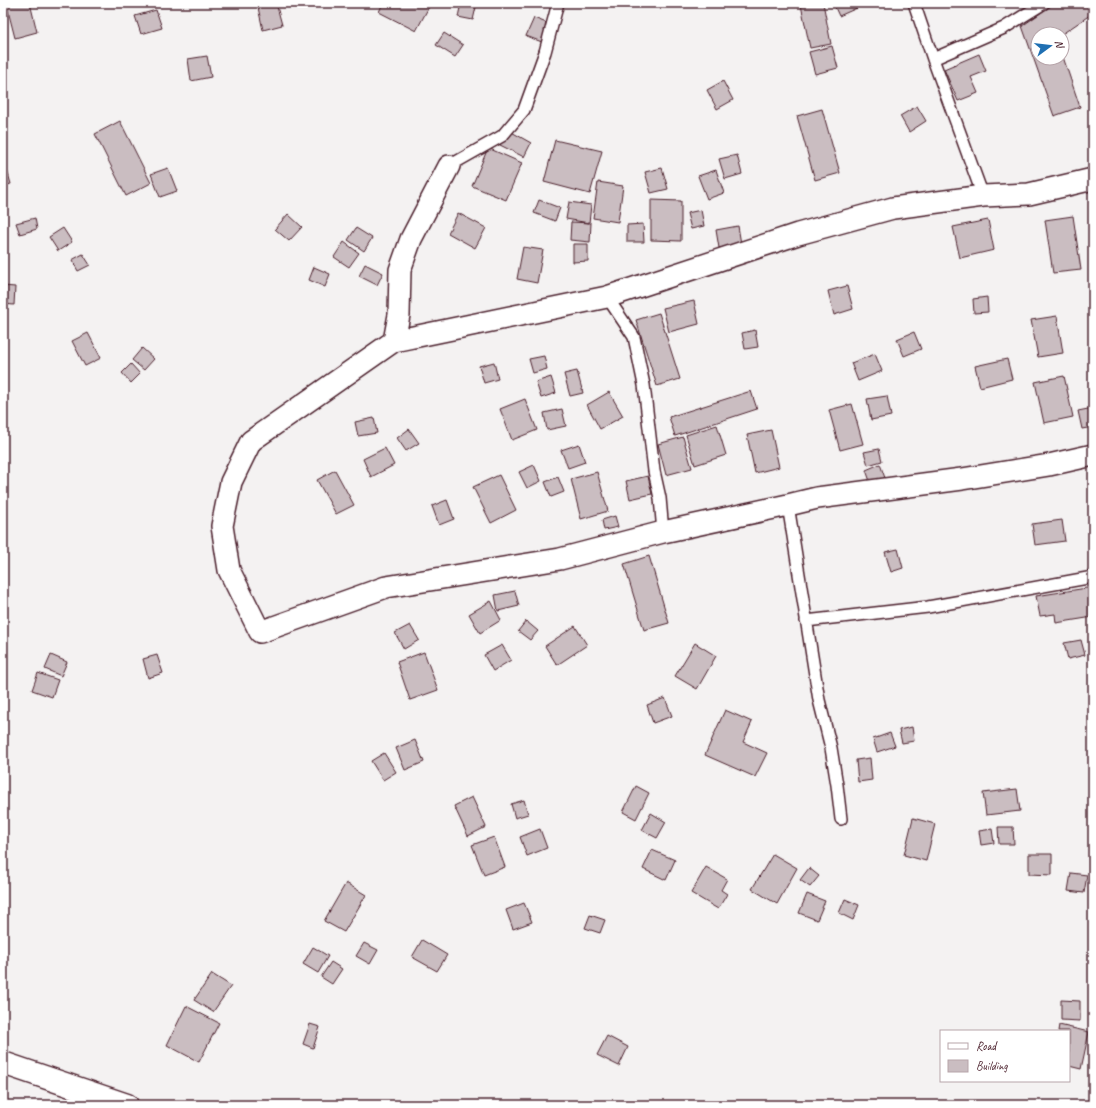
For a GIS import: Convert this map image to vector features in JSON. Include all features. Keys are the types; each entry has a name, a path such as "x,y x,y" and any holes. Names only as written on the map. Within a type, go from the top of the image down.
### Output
{"highway":[{"path":"3,1063 127,1105"}],"street":[{"path":"394,341 399,315 400,270 411,239 449,166"},
{"path":"1093,179 1029,194 983,196 893,208 805,232 607,298 394,341 251,441 231,482 222,526 229,570 260,632 386,587 560,559 663,532 788,506 817,498 962,479 1049,465 1093,455"}],"lane":[{"path":"449,166 502,136 524,110 545,52 558,3"},
{"path":"914,3 983,196"},
{"path":"933,59 1004,28 1044,3"},
{"path":"607,298 634,337 644,385 654,471 660,498 663,532"},
{"path":"788,506 819,700 831,748 841,819"},
{"path":"806,621 928,607 1093,577"}],"building":[{"path":"6,3 30,3 37,32 15,38"},
{"path":"257,3 276,3 282,25 263,30"},
{"path":"383,3 431,3 416,31 379,12"},
{"path":"461,3 477,3 473,20 458,17"},
{"path":"823,3 831,44 810,48 801,5"},
{"path":"833,3 855,3 857,8 839,16"},
{"path":"1055,3 1087,3 1093,13 1070,29 1070,26 1030,26 1030,48 1022,26"},
{"path":"156,10 162,28 141,34 135,16"},
{"path":"534,18 549,24 542,42 526,36"},
{"path":"444,33 463,45 455,57 436,45"},
{"path":"832,46 838,68 815,74 809,52"},
{"path":"979,54 986,71 971,77 978,93 958,101 944,69"},
{"path":"207,56 211,77 191,81 188,59"},
{"path":"1036,66 1066,66 1080,107 1054,116"},
{"path":"723,81 733,100 717,109 707,90"},
{"path":"917,106 926,121 909,132 900,116"},
{"path":"822,109 840,173 815,180 797,116"},
{"path":"120,121 151,183 126,196 95,134"},
{"path":"508,130 531,143 524,157 500,145"},
{"path":"555,140 602,151 590,194 544,182"},
{"path":"488,148 522,163 506,200 472,186"},
{"path":"737,155 742,174 725,179 719,159"},
{"path":"3,156 11,184 3,186"},
{"path":"168,168 177,191 160,197 151,174"},
{"path":"662,168 668,189 651,193 645,172"},
{"path":"716,170 724,193 707,199 698,176"},
{"path":"598,182 623,186 618,222 593,218"},
{"path":"539,200 560,208 555,221 534,213"},
{"path":"651,200 681,201 681,241 651,240"},
{"path":"569,202 591,205 589,223 566,219"},
{"path":"701,210 704,226 691,229 687,213"},
{"path":"458,213 486,228 475,248 448,233"},
{"path":"288,214 302,227 289,241 275,229"},
{"path":"1073,216 1081,270 1053,273 1045,220"},
{"path":"35,218 37,229 20,234 16,223"},
{"path":"988,220 994,250 960,258 953,227"},
{"path":"571,222 591,223 590,242 570,240"},
{"path":"643,224 644,242 627,242 627,225"},
{"path":"738,226 741,244 719,248 716,230"},
{"path":"63,228 72,242 58,251 49,237"},
{"path":"356,228 372,238 364,251 348,240"},
{"path":"344,242 359,253 349,267 334,257"},
{"path":"573,244 588,244 588,261 573,262"},
{"path":"523,247 543,250 537,283 517,279"},
{"path":"83,254 90,265 78,271 72,260"},
{"path":"365,264 383,273 377,285 359,276"},
{"path":"314,267 330,274 325,287 309,280"},
{"path":"3,286 15,287 14,305 3,304"},
{"path":"847,286 853,309 834,315 828,291"},
{"path":"987,297 988,312 974,313 973,299"},
{"path":"694,301 699,324 669,332 663,308"},
{"path":"659,313 680,379 657,386 636,320"},
{"path":"1057,316 1063,353 1038,357 1031,320"},
{"path":"755,330 758,347 745,349 742,333"},
{"path":"914,332 921,349 904,356 897,339"},
{"path":"88,333 101,358 85,366 72,341"},
{"path":"142,348 154,359 144,370 132,360"},
{"path":"875,354 882,371 858,381 851,363"},
{"path":"544,356 547,369 533,373 529,359"},
{"path":"1007,359 1012,379 980,387 975,366"},
{"path":"494,362 498,379 484,383 479,366"},
{"path":"131,364 140,374 131,383 122,373"},
{"path":"577,371 583,393 570,396 564,374"},
{"path":"1064,376 1073,417 1044,423 1035,382"},
{"path":"551,377 556,393 541,398 536,382"},
{"path":"751,391 757,409 675,436 669,417"},
{"path":"609,392 623,416 600,429 587,405"},
{"path":"887,396 891,416 871,420 867,399"},
{"path":"525,399 537,430 512,440 500,409"},
{"path":"852,404 863,444 840,450 829,410"},
{"path":"1093,408 1093,427 1082,429 1078,411"},
{"path":"562,409 566,426 547,430 544,413"},
{"path":"374,418 377,433 358,436 355,422"},
{"path":"717,425 726,455 695,465 686,435"},
{"path":"409,429 419,443 406,451 397,438"},
{"path":"771,430 779,467 755,473 747,435"},
{"path":"683,437 692,468 666,475 658,444"},
{"path":"579,444 585,462 568,468 561,450"},
{"path":"385,448 394,465 371,477 363,459"},
{"path":"879,449 882,461 868,465 864,452"},
{"path":"880,464 885,478 871,484 866,470"},
{"path":"534,465 541,481 527,488 519,472"},
{"path":"335,470 354,505 336,514 317,480"},
{"path":"597,472 608,511 581,519 571,479"},
{"path":"499,475 516,510 491,523 473,487"},
{"path":"648,476 652,494 630,499 626,481"},
{"path":"558,477 564,492 551,497 545,482"},
{"path":"447,500 454,519 439,525 432,506"},
{"path":"615,516 618,527 604,530 602,520"},
{"path":"1062,520 1065,541 1035,545 1032,524"},
{"path":"898,549 903,568 891,572 885,552"},
{"path":"649,556 669,623 644,630 624,564"},
{"path":"1093,587 1093,617 1056,623 1055,614 1040,616 1036,596"},
{"path":"515,591 519,606 498,611 495,595"},
{"path":"491,601 501,620 480,633 469,614"},
{"path":"526,621 538,631 530,640 518,631"},
{"path":"410,625 419,640 404,649 395,633"},
{"path":"575,626 587,645 557,665 545,646"},
{"path":"1081,640 1085,655 1068,659 1064,643"},
{"path":"695,643 716,656 697,689 675,676"},
{"path":"502,645 511,660 493,671 484,655"},
{"path":"424,652 438,690 410,700 397,662"},
{"path":"51,655 67,662 61,676 45,669"},
{"path":"157,655 163,673 148,678 143,659"},
{"path":"38,673 58,680 52,697 32,690"},
{"path":"665,698 672,716 653,723 647,705"},
{"path":"725,710 752,722 743,742 767,753 755,777 705,755"},
{"path":"912,727 914,741 902,743 899,730"},
{"path":"890,733 895,746 877,752 873,739"},
{"path":"415,740 424,762 405,770 396,748"},
{"path":"384,753 396,772 383,780 371,761"},
{"path":"870,758 872,780 858,782 856,760"},
{"path":"636,786 649,793 636,819 623,812"},
{"path":"1017,789 1020,811 986,815 983,793"},
{"path":"472,797 486,827 468,836 454,806"},
{"path":"524,800 528,814 515,818 511,804"},
{"path":"651,813 666,822 657,838 642,830"},
{"path":"913,818 935,824 926,861 904,855"},
{"path":"998,827 1013,827 1014,844 999,844"},
{"path":"540,829 547,848 527,856 520,837"},
{"path":"992,829 994,843 981,845 979,831"},
{"path":"494,837 505,867 484,875 472,845"},
{"path":"652,850 675,860 666,880 643,869"},
{"path":"773,854 797,868 777,904 752,889"},
{"path":"1029,854 1052,854 1052,875 1029,874"},
{"path":"706,867 727,879 721,890 727,894 718,909 691,893"},
{"path":"809,868 819,876 810,887 800,880"},
{"path":"1071,873 1087,875 1084,893 1068,891"},
{"path":"346,883 366,895 344,932 324,921"},
{"path":"807,894 825,901 817,920 799,913"},
{"path":"845,899 859,905 853,920 839,913"},
{"path":"524,903 532,922 513,929 506,910"},
{"path":"590,915 605,920 600,933 585,928"},
{"path":"422,940 447,955 437,971 412,957"},
{"path":"364,943 378,950 370,964 356,956"},
{"path":"313,947 328,956 318,973 303,964"},
{"path":"331,962 342,969 332,984 321,977"},
{"path":"212,974 231,986 213,1012 194,1000"},
{"path":"1061,1000 1080,1001 1080,1021 1061,1020"},
{"path":"186,1006 219,1023 199,1062 167,1045"},
{"path":"310,1024 320,1027 313,1048 303,1044"},
{"path":"1059,1025 1089,1032 1081,1069 1070,1066 1070,1030 1058,1030"},
{"path":"607,1036 628,1047 619,1066 597,1055"}]}
